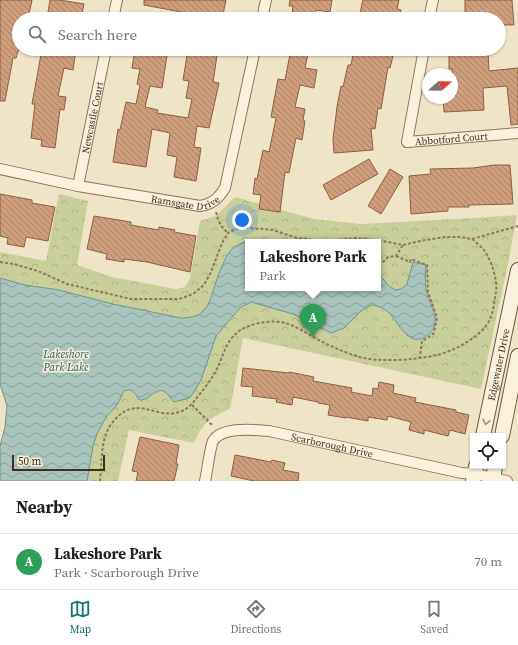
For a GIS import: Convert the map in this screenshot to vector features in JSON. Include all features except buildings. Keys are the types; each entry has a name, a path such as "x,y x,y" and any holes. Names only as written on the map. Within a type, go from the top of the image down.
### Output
{"street":[{"path":"114,12 117,0"},
{"path":"263,12 266,0"},
{"path":"430,12 433,0"},
{"name":"Newcastle Court","path":"78,186 105,56"},
{"name":"Ramsgate Drive","path":"0,169 78,186 200,206 208,205 219,198 225,188 253,56"},
{"name":"Abbotford Court","path":"423,56 407,142 518,133"},
{"name":"Edgewater Drive","path":"484,433 514,316 518,270"},
{"name":"Edgewater Drive","path":"503,433 518,356"},
{"name":"Scarborough Drive","path":"221,434 244,429 269,431 454,471 497,476"},
{"path":"205,481 213,441 221,434"}],"path":[{"path":"214,202 218,220 228,233"},
{"path":"381,240 403,245 446,237 472,239 518,226"},
{"path":"0,262 14,264 38,271 68,284 131,299 179,299 193,294 204,285 211,272 222,243 228,233 240,227 273,230 297,238 306,239"},
{"path":"345,239 370,239"},
{"path":"100,481 104,441 111,424 125,410 134,407 164,413 172,413 181,411 192,404 214,375 229,341 238,332 249,326 267,322 284,322 328,345 357,357 382,361 437,355 457,348 478,334 490,320 496,289 494,274 484,250 472,239"},
{"path":"396,256 403,245"},
{"path":"381,263 388,257 396,256 410,262 411,259 427,265 428,292 437,316 434,333 429,338 422,340 420,357"},
{"path":"192,404 221,434"}],"green space":[{"path":"59,194 88,201 77,265 112,277 176,289 185,287 190,279 200,221 216,216 235,197 314,219 361,224 517,215 481,389 243,338 230,409 212,418 200,431 194,443 129,430 118,481 87,481 93,446 97,434 106,417 117,405 124,391 131,390 138,398 144,400 159,391 168,394 174,402 189,398 201,380 216,336 240,308 251,302 293,314 331,333 344,328 362,310 372,305 387,312 404,332 428,335 434,326 435,321 427,296 425,280 413,262 407,284 401,289 395,290 388,285 381,276 381,239 245,239 245,242 232,249 226,257 206,308 197,315 182,318 113,304 59,290 25,285 0,278 0,252 46,261"}],"water":[{"name":"Lakeshore Park Lake","path":"245,242 245,291 381,291 381,277 389,286 395,290 401,289 407,284 413,262 426,265 426,290 435,318 433,329 429,334 422,338 416,339 406,334 389,313 377,306 372,305 362,310 344,328 331,333 293,314 251,302 240,308 216,336 201,380 189,398 174,402 165,392 159,391 143,400 139,400 132,391 124,391 117,405 106,417 97,434 93,446 87,481 0,481 0,446 5,427 7,406 0,384 0,278 25,285 59,290 113,304 181,318 190,317 197,315 206,308 226,257 236,246"}],"place":[{"name":"Lakeshore Park","path":"313,337"}]}
